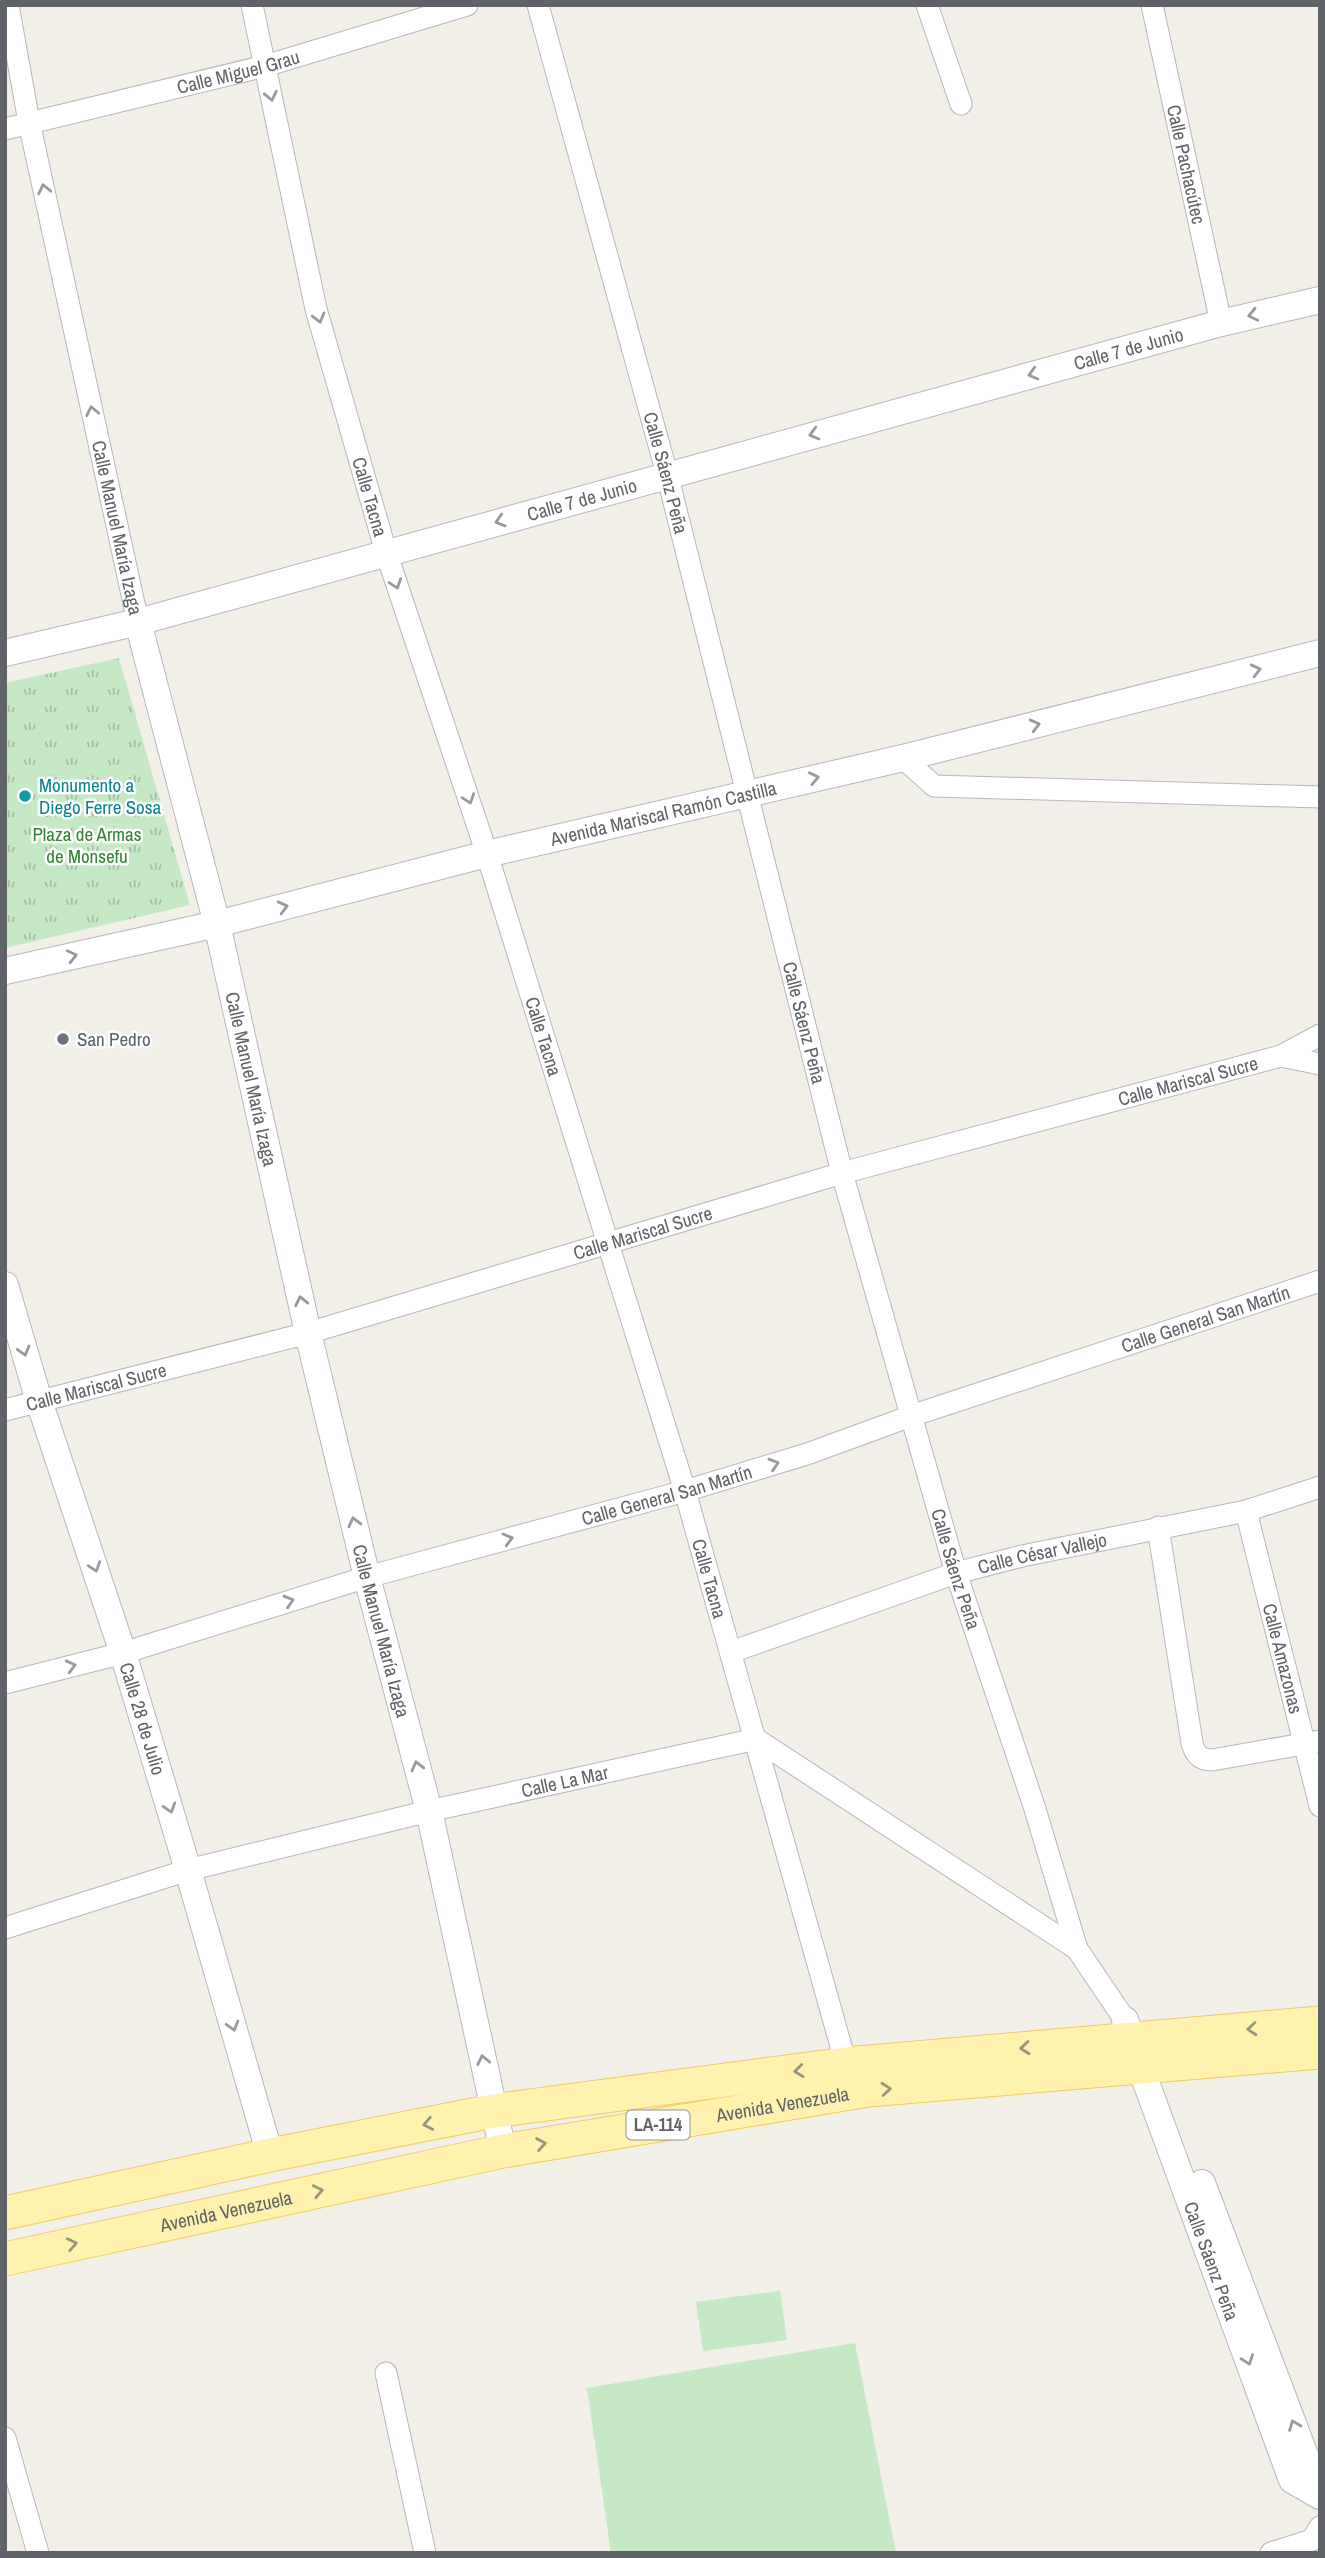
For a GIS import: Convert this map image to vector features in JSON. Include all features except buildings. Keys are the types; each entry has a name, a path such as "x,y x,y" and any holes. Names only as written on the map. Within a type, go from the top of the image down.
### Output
{"main road":[{"name":"Avenida Venezuela","path":"5,2259 503,2151 1140,2045 1320,2023"},
{"name":"Avenida Venezuela","path":"5,2213 270,2155 494,2110 846,2064 1140,2045 1320,2052"}],"street":[{"name":"Calle Manuel María Izaga","path":"8,5 30,122 138,622 217,924 308,1333 429,1811 503,2151"},
{"name":"Calle Tacna","path":"252,5 316,309 386,552 487,854 685,1491 846,2064"},
{"name":"Calle Miguel Grau","path":"5,129 265,65 467,5"},
{"name":"Calle Sáenz Peña","path":"538,5 667,474 842,1173 956,1573 1035,1809 1077,1949 1140,2045 1292,2480 1315,2493"},
{"path":"927,5 961,104"},
{"name":"Calle Pachacútec","path":"1152,5 1221,323"},
{"name":"Calle 7 de Junio","path":"5,653 138,622 1221,323 1320,300"},
{"name":"Avenida Mariscal Ramón Castilla","path":"5,971 217,924 487,854 903,758 1320,653"},
{"path":"903,758 934,786 1320,797"},
{"path":"1280,1056 1318,1043"},
{"path":"1280,1056 1320,1064"},
{"name":"Calle Mariscal Sucre","path":"5,1410 308,1333 842,1173 1280,1056"},
{"name":"Calle General San Martín","path":"5,1684 123,1653 368,1577 685,1491 807,1454 911,1416 1320,1281"},
{"name":"Calle 28 de Julio","path":"5,1285 39,1401 123,1653 270,2155"},
{"name":"Calle César Vallejo","path":"731,1652 956,1573 1022,1556 1246,1511 1320,1487"},
{"name":"Calle Amazonas","path":"1246,1511 1312,1742 1320,1806"},
{"path":"1158,1527 1192,1743 1197,1756 1203,1760 1212,1760 1312,1742"},
{"path":"756,1739 1077,1949"},
{"name":"Calle La Mar","path":"5,1928 188,1870 429,1811 756,1739"},
{"path":"386,2374 425,2553"},
{"path":"5,2438 38,2553"},
{"path":"1271,2553 1316,2540"}],"green space":[{"name":"Plaza de Armas de Monsefu","path":"119,658 190,905 5,948 5,683"},
{"path":"780,2291 787,2340 703,2351 696,2302"},
{"path":"855,2343 896,2553 611,2553 587,2388"}],"place":[{"name":"Monumento a Diego Ferre Sosa","path":"25,796"},
{"name":"San Pedro","path":"63,1039"}]}
